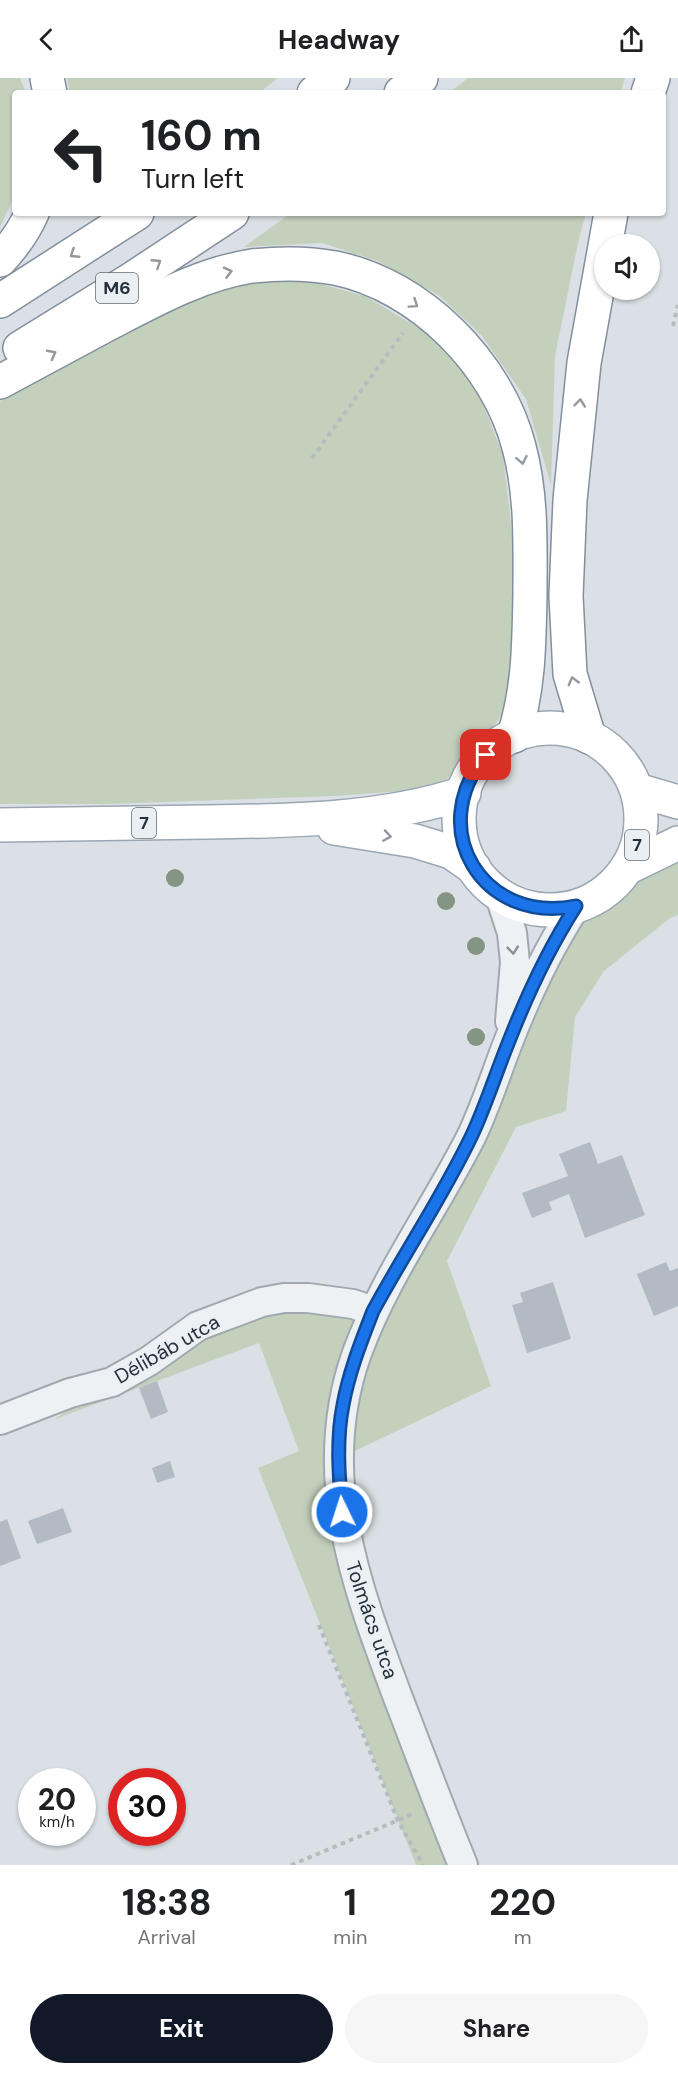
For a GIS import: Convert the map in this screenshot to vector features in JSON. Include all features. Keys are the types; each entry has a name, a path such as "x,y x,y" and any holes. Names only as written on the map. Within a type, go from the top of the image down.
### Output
{"main road":[{"path":"318,90 333,78"},
{"path":"405,90 421,78"},
{"path":"0,260 12,247 30,216"},
{"name":"M6","path":"0,300 132,216"},
{"name":"M6","path":"0,360 132,279 227,216"},
{"path":"589,737 570,674 566,596 570,500 584,363 610,216"},
{"path":"0,382 188,284 251,266 307,264 337,268 363,276 392,289 421,308 460,343 489,379 501,398 519,446 530,526 529,662 521,714 514,736"},
{"name":"7","path":"552,728 589,737 613,753 631,776 637,790 640,805 640,830 634,854 627,868 613,885 596,898 576,906 560,909 528,907 513,902 489,886 466,854 461,831 460,808 469,779 486,755 514,736 532,730 552,728"},
{"path":"637,790 678,802"},
{"name":"7","path":"0,825 288,821 386,811 435,802 464,793"},
{"name":"7","path":"288,821 415,841 451,852 474,868"},
{"name":"7","path":"627,868 678,843"}],"street":[{"name":"Tolmács utca","path":"499,893 512,933 514,962 509,1041"},
{"name":"Tolmács utca","path":"463,1865 362,1598 349,1552 342,1512 338,1459 343,1406 356,1356 373,1311 472,1136 509,1041 550,950 576,906"},
{"name":"Délibáb utca","path":"0,1420 69,1393 112,1382 149,1361 198,1326 262,1302 284,1298 308,1298 353,1305 373,1311"}],"path":[{"path":"673,326 678,305"},
{"path":"312,458 421,308"},
{"path":"319,1625 398,1821 423,1865"},
{"path":"291,1865 398,1821 437,1799"}],"green space":[{"path":"0,78 20,78 25,90 12,90 12,201 0,227"},
{"path":"67,78 278,78 263,90 69,90"},
{"path":"468,78 625,78 621,90 453,90"},
{"path":"287,216 585,216 555,356 551,485 526,399 482,336 440,296 378,261 322,243 244,247"},
{"path":"305,280 365,296 425,332 474,381 503,455 516,567 512,699 492,729 454,774 432,789 335,796 108,804 0,804 0,401 123,331 232,283"},
{"path":"678,843 678,915 670,918 604,971 575,1017 566,1111 516,1127 447,1261 491,1386 338,1459 342,1512 463,1865 416,1865 258,1468 299,1451 259,1343 53,1420 112,1382 236,1311 373,1311 576,906 596,898 613,885 627,868"}],"building":[{"path":"590,1142 598,1164 622,1155 645,1215 585,1238 569,1194 549,1202 552,1210 532,1218 522,1193 568,1176 559,1154"},
{"path":"666,1262 670,1271 678,1268 678,1306 654,1316 637,1274"},
{"path":"553,1282 571,1339 527,1353 512,1305 523,1302 520,1293"},
{"path":"157,1381 168,1412 151,1419 139,1388"},
{"path":"170,1461 175,1477 157,1483 152,1468"},
{"path":"63,1508 72,1532 37,1544 28,1521"},
{"path":"7,1519 21,1558 0,1566 0,1522"}],"route":[{"path":"342,1512 338,1459 343,1406 364,1333 373,1311 472,1136 535,981 561,929 576,906 544,909 513,902 489,886 474,868 466,854 462,839 460,808 469,779 476,766 486,755"}]}
